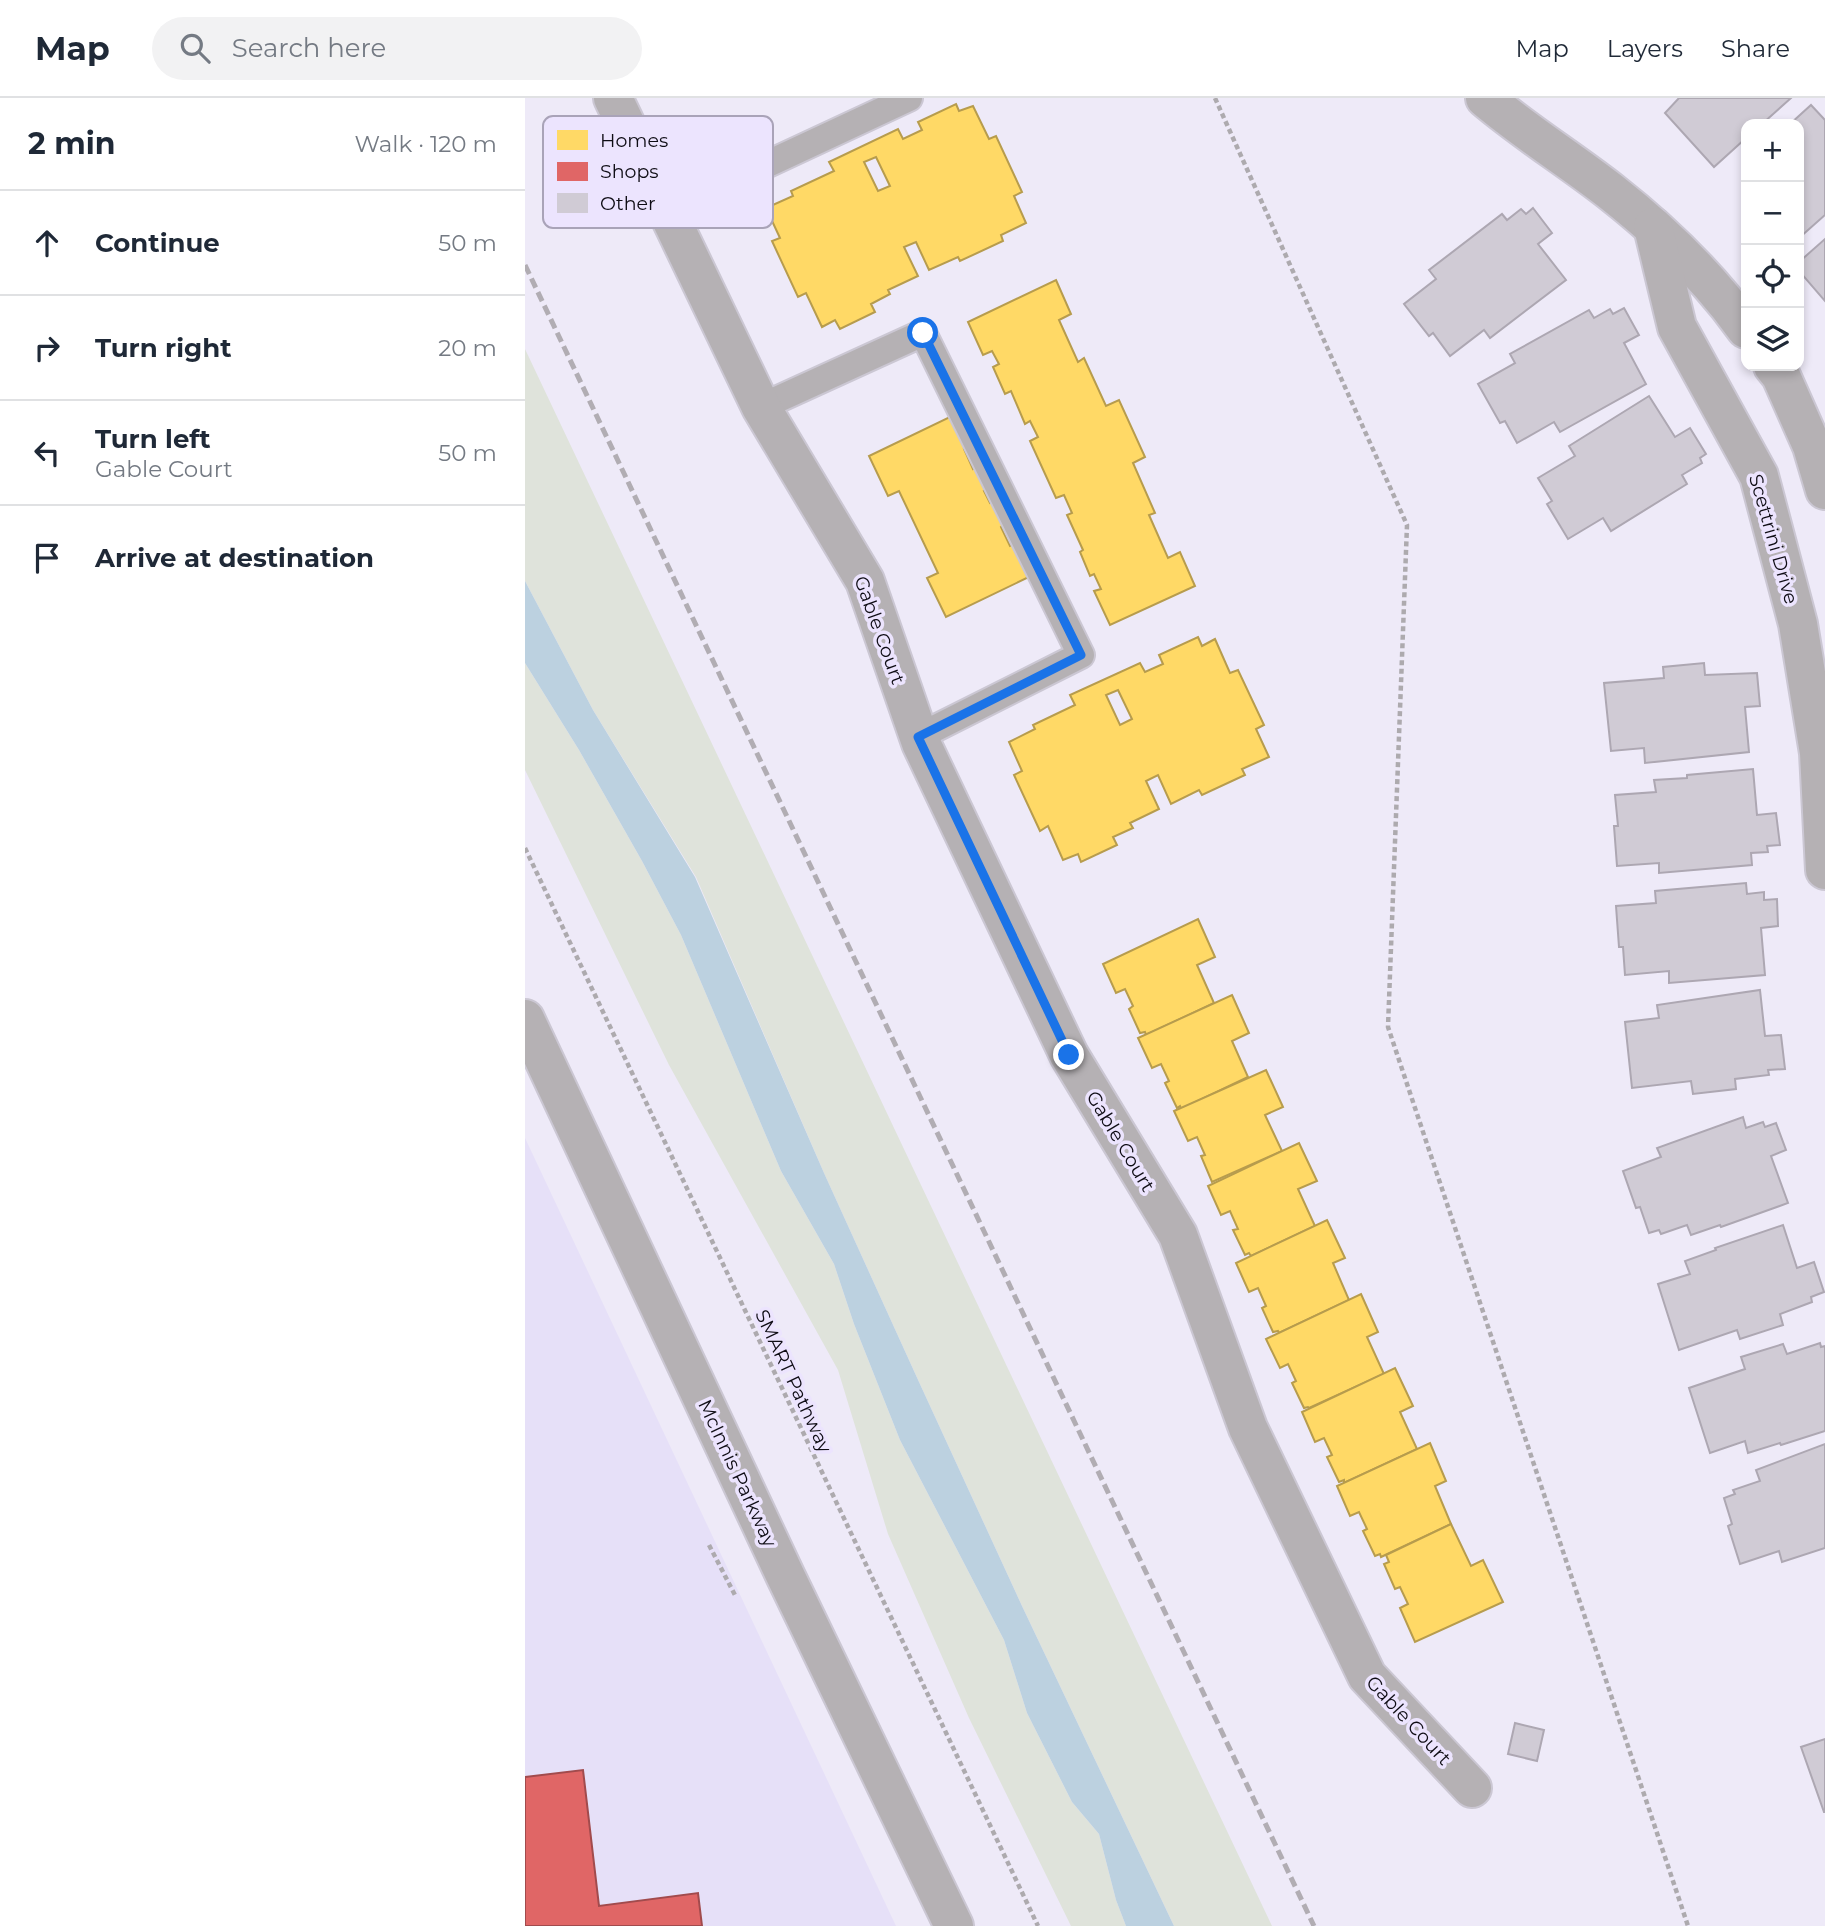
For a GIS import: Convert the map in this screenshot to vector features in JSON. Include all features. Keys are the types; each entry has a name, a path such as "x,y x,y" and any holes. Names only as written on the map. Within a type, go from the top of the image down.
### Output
{"street":[{"name":"Gable Court","path":"613,98 622,116"},
{"path":"1485,98 1611,192 1653,227 1722,295 1741,322"},
{"name":"Scettrini Drive","path":"1653,227 1677,327 1759,476 1798,624 1819,753 1825,870"},
{"name":"Gable Court","path":"675,228 761,407 865,580 918,737 1069,1055 1178,1235 1248,1428 1367,1676 1472,1788"},
{"path":"1777,371 1812,446 1825,490"},
{"name":"McInnis Parkway","path":"525,1019 791,1588 954,1926"}],"lane":[{"path":"773,162 909,98"},
{"path":"761,407 923,333 1081,655 918,737"}],"path":[{"path":"1215,98 1408,525 1388,1027 1688,1926"},
{"name":"SMART Pathway","path":"525,848 1038,1926"},
{"path":"709,1545 736,1597"}],"shaded area":[{"path":"525,349 1272,1926 1174,1926 919,1382 824,1173 696,877 593,710 525,581"},
{"path":"525,663 579,750 681,935 781,1171 834,1264 854,1324 900,1440 1004,1640 1027,1713 1072,1802 1099,1834 1116,1900 1126,1926 1071,1926 969,1718 888,1534 838,1370 669,1065 525,770"},
{"path":"525,1138 896,1926 525,1926"}],"water":[{"path":"525,581 593,710 695,877 919,1382 1174,1926 1126,1926 1116,1900 1099,1834 1072,1802 1027,1713 1004,1640 900,1440 854,1324 834,1264 781,1171 681,935 579,750 525,663"}],"building: Homes":[{"path":"956,104 959,111 973,106 989,139 996,136 1022,192 1014,196 1026,223 1001,235 1003,241 960,261 958,257 929,270 916,242 904,247 918,276 888,290 890,294 871,304 875,312 840,329 835,320 822,327 806,293 798,297 772,241 780,238 773,223 773,205 793,196 791,191 834,171 829,162 898,129 903,139 922,130 918,122","holes":["876,157 890,186 878,191 864,162"]},
{"path":"1056,280 1071,314 1059,320 1078,362 1084,358 1106,406 1119,400 1145,457 1133,463 1155,513 1149,515 1168,558 1180,552 1195,586 1110,625 1094,591 1101,589 1094,574 1090,576 1080,552 1083,550 1067,515 1072,513 1064,495 1056,498 1030,441 1038,437 1030,421 1025,424 1011,391 1005,394 993,367 999,364 992,351 983,355 968,322"},
{"path":"956,414 971,445 964,449 973,469 978,466 989,489 984,491 990,503 994,501 1005,524 1001,527 1010,546 1018,542 1033,575 946,617 927,578 938,573 899,491 888,496 869,456"},
{"path":"1198,637 1202,646 1215,639 1230,673 1238,670 1264,725 1256,729 1269,757 1242,769 1245,775 1202,795 1199,790 1171,804 1158,775 1146,781 1159,809 1130,823 1133,828 1113,837 1117,845 1081,862 1078,854 1063,860 1048,826 1040,831 1014,775 1022,771 1009,742 1035,729 1033,725 1075,705 1070,695 1140,663 1145,672 1163,664 1159,655","holes":["1118,690 1132,719 1120,725 1106,695"]},
{"path":"1198,919 1215,957 1197,965 1214,1003 1146,1035 1145,1032 1140,1033 1129,1009 1133,1006 1125,989 1116,993 1103,964"},
{"path":"1232,995 1249,1033 1232,1041 1248,1077 1181,1109 1180,1106 1177,1108 1165,1083 1169,1081 1161,1064 1152,1068 1138,1038"},
{"path":"1266,1070 1283,1107 1265,1115 1282,1151 1212,1182 1201,1156 1205,1155 1197,1137 1188,1141 1174,1111"},
{"path":"1299,1143 1317,1181 1298,1189 1315,1226 1251,1256 1249,1253 1245,1255 1233,1230 1238,1229 1230,1211 1221,1215 1208,1186"},
{"path":"1327,1220 1345,1258 1333,1263 1349,1300 1279,1333 1273,1332 1262,1308 1266,1306 1258,1288 1249,1292 1236,1263"},
{"path":"1361,1294 1378,1332 1367,1337 1384,1374 1304,1408 1292,1383 1296,1381 1288,1364 1280,1368 1266,1339"},
{"path":"1395,1368 1413,1406 1400,1412 1417,1449 1344,1483 1344,1480 1339,1482 1327,1457 1332,1455 1324,1438 1315,1442 1302,1412"},
{"path":"1430,1443 1446,1481 1435,1486 1451,1524 1381,1557 1380,1554 1375,1556 1363,1531 1367,1529 1359,1512 1350,1516 1337,1486"},
{"path":"1451,1524 1471,1566 1483,1560 1503,1602 1415,1642 1400,1608 1408,1604 1400,1587 1395,1589 1384,1564 1389,1562 1386,1555"}],"building: Shops":[{"path":"583,1770 599,1906 698,1893 702,1926 525,1926 525,1777"}],"building: Other":[{"path":"1679,98 1791,98 1768,119 1741,119 1741,143 1714,167 1665,113"},
{"path":"1811,105 1825,120 1825,215 1804,234 1804,119 1796,119"},
{"path":"1533,208 1552,233 1538,244 1566,280 1490,338 1484,330 1450,356 1433,333 1429,336 1404,304 1436,279 1429,270 1502,214 1507,220 1521,209 1526,214"},
{"path":"1825,239 1825,301 1804,277 1804,258"},
{"path":"1624,308 1639,335 1624,343 1646,384 1560,432 1554,422 1517,443 1505,421 1500,423 1478,384 1515,363 1510,354 1589,310 1594,318 1610,309 1613,314"},
{"path":"1649,396 1675,437 1690,428 1706,454 1700,458 1702,463 1682,475 1687,484 1611,531 1603,518 1568,539 1547,504 1552,501 1538,478 1575,456 1569,446"},
{"path":"1704,663 1705,675 1757,673 1760,706 1745,707 1749,752 1645,763 1644,748 1611,751 1604,683 1664,678 1663,667"},
{"path":"1753,769 1757,815 1776,813 1780,845 1767,846 1768,852 1751,853 1752,865 1659,873 1659,863 1617,866 1614,826 1618,826 1615,795 1656,792 1654,780"},
{"path":"1746,883 1747,894 1764,892 1764,900 1777,899 1778,926 1761,928 1765,975 1669,983 1669,971 1625,975 1623,947 1619,947 1616,906 1656,903 1655,891"},
{"path":"1760,990 1765,1036 1781,1035 1785,1069 1768,1070 1769,1075 1735,1079 1736,1089 1693,1094 1691,1081 1632,1088 1625,1022 1659,1018 1657,1005"},
{"path":"1743,1117 1746,1128 1763,1122 1765,1127 1776,1123 1786,1150 1771,1156 1788,1203 1691,1235 1687,1225 1661,1234 1659,1230 1649,1233 1640,1207 1636,1208 1623,1171 1661,1157 1657,1148"},
{"path":"1783,1225 1797,1268 1814,1262 1824,1292 1811,1297 1812,1302 1780,1314 1783,1325 1740,1339 1737,1330 1679,1350 1658,1284 1690,1274 1685,1261"},
{"path":"1820,1343 1821,1347 1825,1346 1825,1431 1748,1453 1745,1441 1710,1453 1689,1388 1745,1369 1741,1357 1783,1344 1787,1354"},
{"path":"1825,1444 1825,1548 1782,1562 1779,1551 1740,1564 1728,1526 1732,1524 1724,1498 1735,1494 1733,1490 1760,1481 1756,1470"},
{"path":"1515,1723 1544,1730 1537,1761 1508,1754"},
{"path":"1825,1739 1825,1812 1824,1812 1801,1747"}],"railway":[{"path":"525,265 1314,1926"}],"route":[{"path":"923,333 1081,655 918,737 1069,1055"}]}
